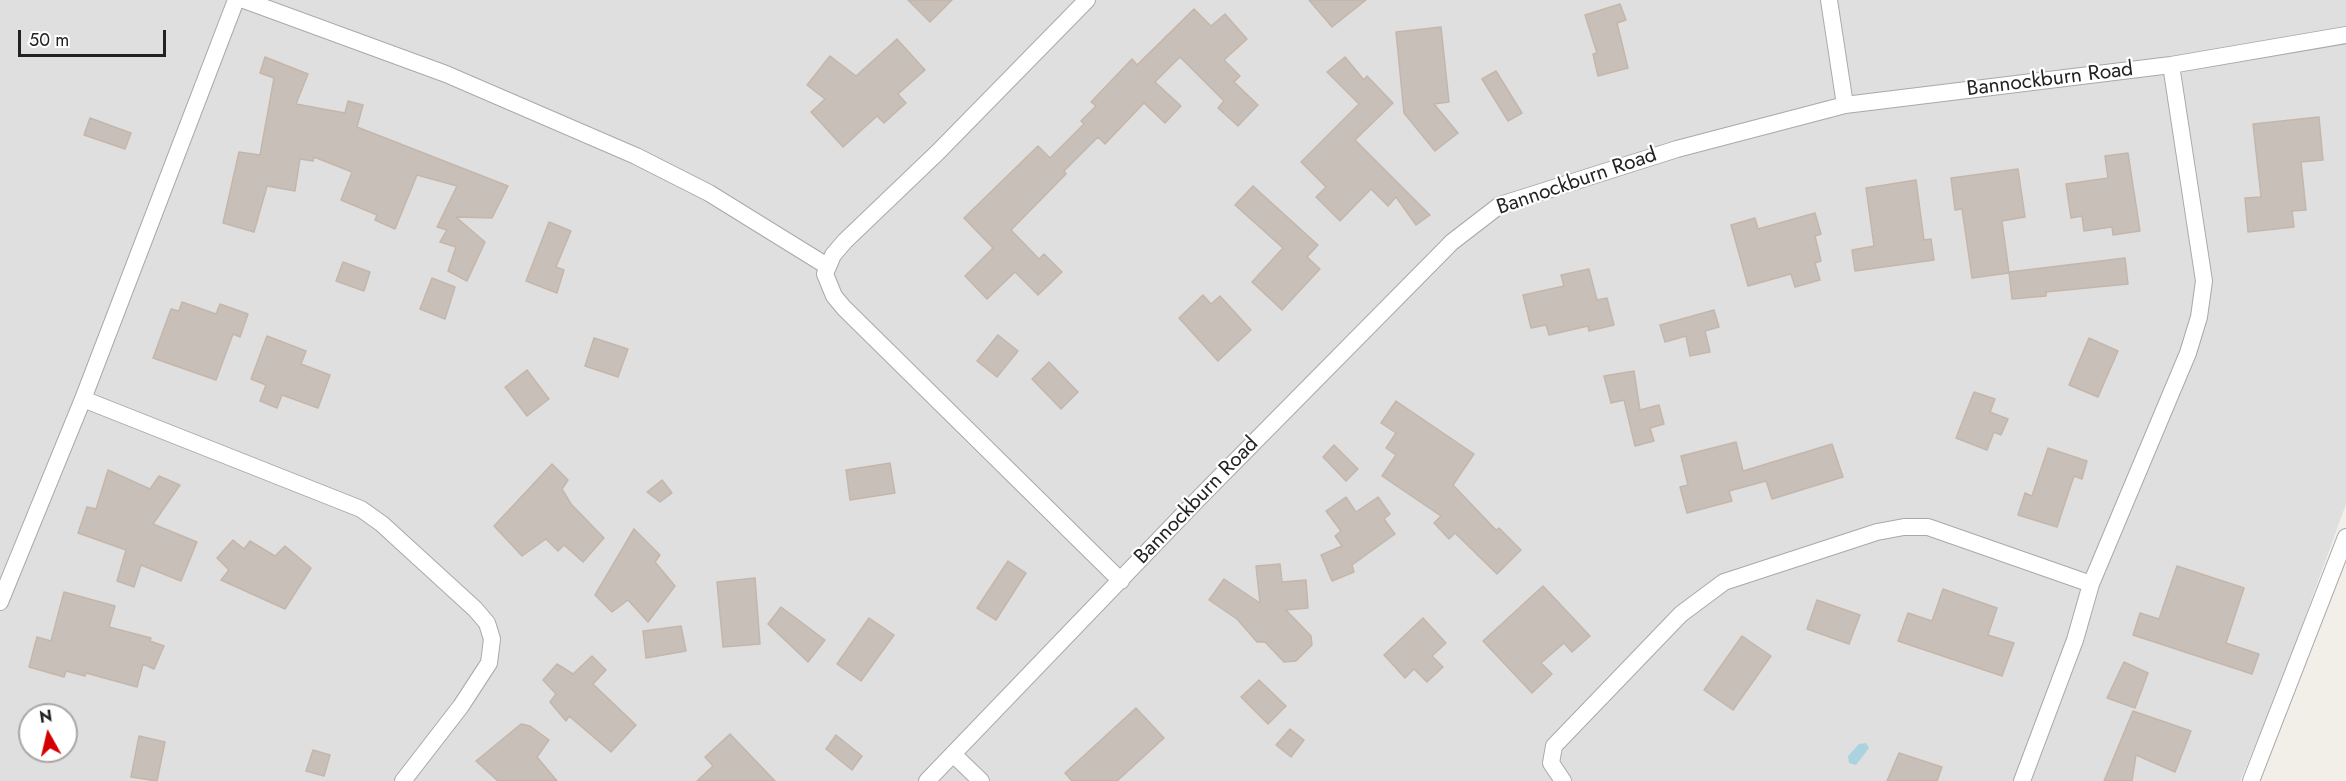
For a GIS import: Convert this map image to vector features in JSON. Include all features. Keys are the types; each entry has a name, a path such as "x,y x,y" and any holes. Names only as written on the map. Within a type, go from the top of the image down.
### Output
{"street":[{"path":"0,602 83,399 236,0"},
{"path":"244,0 446,74 636,156 709,193 827,266"},
{"path":"1087,0 938,152 873,211 833,255 825,274 828,285 844,308 1121,581"},
{"path":"1829,0 1845,105"},
{"name":"Bannockburn Road","path":"927,781 1199,498 1443,250 1487,213 1512,200 1677,149 1845,105 2171,65 2346,35"},
{"path":"2022,781 2074,640 2091,584 2188,353 2202,300 2204,281 2171,65"},
{"path":"83,399 361,509 382,524 476,609 491,633 489,663 461,706 403,781"},
{"path":"1563,781 1551,763 1554,746 1681,614 1724,582 1876,532 1914,526 1928,527 2091,584"},
{"path":"2251,781 2346,537"},
{"path":"953,754 981,781"}],"shaded area":[{"path":"0,0 2346,0 2346,504 2279,689 2240,781 0,781"}],"water":[{"path":"1866,743 1869,748 1856,765 1849,763 1848,756 1859,744"}],"building":[{"path":"908,0 952,0 930,22"},
{"path":"1309,0 1366,0 1332,27"},
{"path":"1620,4 1626,20 1617,23 1628,68 1598,76 1593,54 1597,53 1585,15"},
{"path":"1194,9 1211,26 1225,14 1247,39 1224,60 1240,76 1234,82 1258,105 1238,126 1218,108 1224,101 1180,57 1155,82 1181,106 1165,123 1144,103 1105,144 1098,137 1064,171 1066,174 1011,230 1039,259 1044,254 1062,272 1038,295 1015,272 987,299 965,276 993,248 964,218 1038,146 1050,158 1084,124 1081,121 1096,106 1091,102 1132,59 1137,65"},
{"path":"1441,27 1449,102 1434,104 1458,133 1435,151 1404,113 1396,32"},
{"path":"897,39 925,70 898,94 906,103 884,123 877,116 843,147 811,112 825,99 807,85 830,56 856,76"},
{"path":"265,57 308,74 296,104 345,113 348,101 363,105 357,127 508,186 492,218 456,217 485,242 467,281 448,271 456,247 440,242 447,230 437,227 457,186 417,175 395,229 375,220 377,215 341,200 352,172 314,157 313,161 300,159 295,191 267,186 254,232 223,223 239,152 260,155 274,78 260,73"},
{"path":"1345,57 1364,80 1367,76 1393,103 1355,140 1430,215 1416,225 1396,197 1388,206 1371,189 1340,221 1316,197 1326,187 1301,162 1359,104 1327,72"},
{"path":"1496,71 1522,113 1508,121 1482,79"},
{"path":"2319,117 2323,160 2301,162 2306,210 2292,211 2294,227 2248,232 2245,198 2261,197 2253,124"},
{"path":"90,118 131,133 125,149 84,135"},
{"path":"2128,153 2140,231 2113,235 2112,227 2084,231 2082,216 2071,218 2066,184 2108,178 2105,156"},
{"path":"2018,169 2025,217 2002,221 2009,273 1972,278 1962,209 1955,210 1951,178"},
{"path":"1916,180 1924,240 1931,239 1934,260 1855,271 1852,250 1874,246 1866,188"},
{"path":"1253,186 1318,245 1307,257 1320,269 1282,310 1252,282 1283,248 1235,205"},
{"path":"1815,213 1821,234 1815,236 1821,261 1815,263 1820,280 1795,287 1791,274 1748,286 1731,225 1755,218 1758,229"},
{"path":"549,222 571,231 556,267 564,270 557,293 526,281"},
{"path":"2125,258 2128,284 2046,292 2046,296 2012,299 2009,272"},
{"path":"343,262 370,272 364,291 336,281"},
{"path":"1589,269 1597,300 1607,298 1614,325 1589,331 1588,326 1549,335 1546,325 1531,328 1523,295 1564,286 1561,275"},
{"path":"432,278 455,287 445,319 420,309"},
{"path":"1203,295 1211,304 1220,296 1251,330 1218,361 1179,318"},
{"path":"182,302 216,314 220,304 248,314 240,337 233,334 216,380 153,358 171,309 179,311"},
{"path":"1714,310 1719,327 1705,331 1710,352 1690,356 1686,336 1665,342 1660,325"},
{"path":"998,335 1018,351 997,377 977,361"},
{"path":"267,336 306,351 301,364 330,375 318,408 282,395 277,408 260,401 266,385 251,379"},
{"path":"594,338 628,349 618,377 585,366"},
{"path":"2089,338 2118,351 2098,397 2069,385"},
{"path":"1049,362 1078,392 1061,409 1032,379"},
{"path":"527,370 549,399 527,416 505,387"},
{"path":"1634,371 1640,410 1659,405 1664,424 1650,428 1654,441 1635,446 1624,400 1611,403 1604,376"},
{"path":"1974,392 1995,399 1990,412 2008,419 2001,435 1994,432 1987,450 1956,438"},
{"path":"1396,401 1474,454 1453,485 1496,530 1499,528 1521,550 1497,574 1455,533 1449,539 1434,523 1441,516 1382,476 1396,455 1386,448 1396,433 1381,423"},
{"path":"1736,442 1743,471 1832,444 1843,477 1772,499 1766,481 1729,491 1732,501 1687,513 1680,487 1688,485 1681,456"},
{"path":"1334,445 1358,469 1346,481 1323,457"},
{"path":"2048,448 2087,461 2082,479 2074,476 2057,527 2018,515 2025,493 2032,496"},
{"path":"890,463 895,493 850,500 846,470"},
{"path":"552,464 568,480 562,489 571,504 604,538 583,562 564,545 558,551 546,539 522,556 494,526"},
{"path":"108,470 150,489 159,476 180,485 153,524 197,542 181,581 141,565 134,587 117,581 126,550 78,533 87,507 96,509"},
{"path":"662,480 672,493 660,502 647,492"},
{"path":"1346,497 1356,512 1378,497 1390,514 1384,519 1395,534 1352,565 1354,572 1332,581 1321,555 1342,546 1335,536 1341,531 1326,511"},
{"path":"634,529 660,555 655,562 675,586 648,622 628,600 612,612 595,595"},
{"path":"233,540 244,549 250,541 275,556 285,546 311,568 285,609 221,580 229,570 217,558"},
{"path":"1008,561 1026,573 996,620 977,608"},
{"path":"1280,564 1282,582 1306,580 1308,608 1286,610 1311,636 1312,645 1296,661 1284,662 1265,642 1257,642 1237,619 1209,600 1224,579 1260,603 1256,566"},
{"path":"2177,566 2244,588 2226,643 2259,654 2252,674 2133,635 2140,613 2159,619"},
{"path":"755,578 760,644 723,647 717,582"},
{"path":"1543,586 1590,636 1572,652 1564,643 1541,663 1552,674 1532,693 1483,641"},
{"path":"1943,589 1997,608 1988,635 2014,643 2002,676 1898,641 1908,613 1932,621"},
{"path":"64,592 115,606 109,627 151,638 150,641 164,646 154,669 143,664 137,687 86,673 85,676 66,671 64,677 29,667 37,637 51,641"},
{"path":"1817,600 1860,615 1849,644 1807,629"},
{"path":"781,607 825,640 808,662 768,624"},
{"path":"869,618 894,635 861,681 837,664"},
{"path":"1423,618 1446,643 1432,656 1443,667 1427,682 1414,669 1405,678 1384,655"},
{"path":"681,626 686,651 646,658 643,631"},
{"path":"1742,636 1771,656 1733,710 1704,690"},
{"path":"592,656 606,670 593,684 636,725 611,752 569,716 566,721 550,702 556,694 543,680 557,664 573,674"},
{"path":"2124,662 2148,673 2135,708 2107,698"},
{"path":"1259,680 1286,706 1268,724 1241,697"},
{"path":"1136,708 1164,738 1117,781 1072,781 1065,773"},
{"path":"2133,711 2191,731 2175,772 2136,755 2132,781 2104,781"},
{"path":"521,724 530,726 549,740 537,757 557,781 498,781 476,761"},
{"path":"1290,729 1304,740 1291,757 1276,745"},
{"path":"730,734 775,781 697,781 713,766 705,757"},
{"path":"836,735 862,756 852,770 826,749"},
{"path":"139,736 165,742 157,781 131,777"},
{"path":"313,750 330,755 324,776 306,771"},
{"path":"1899,753 1942,767 1937,781 1887,781"}]}
